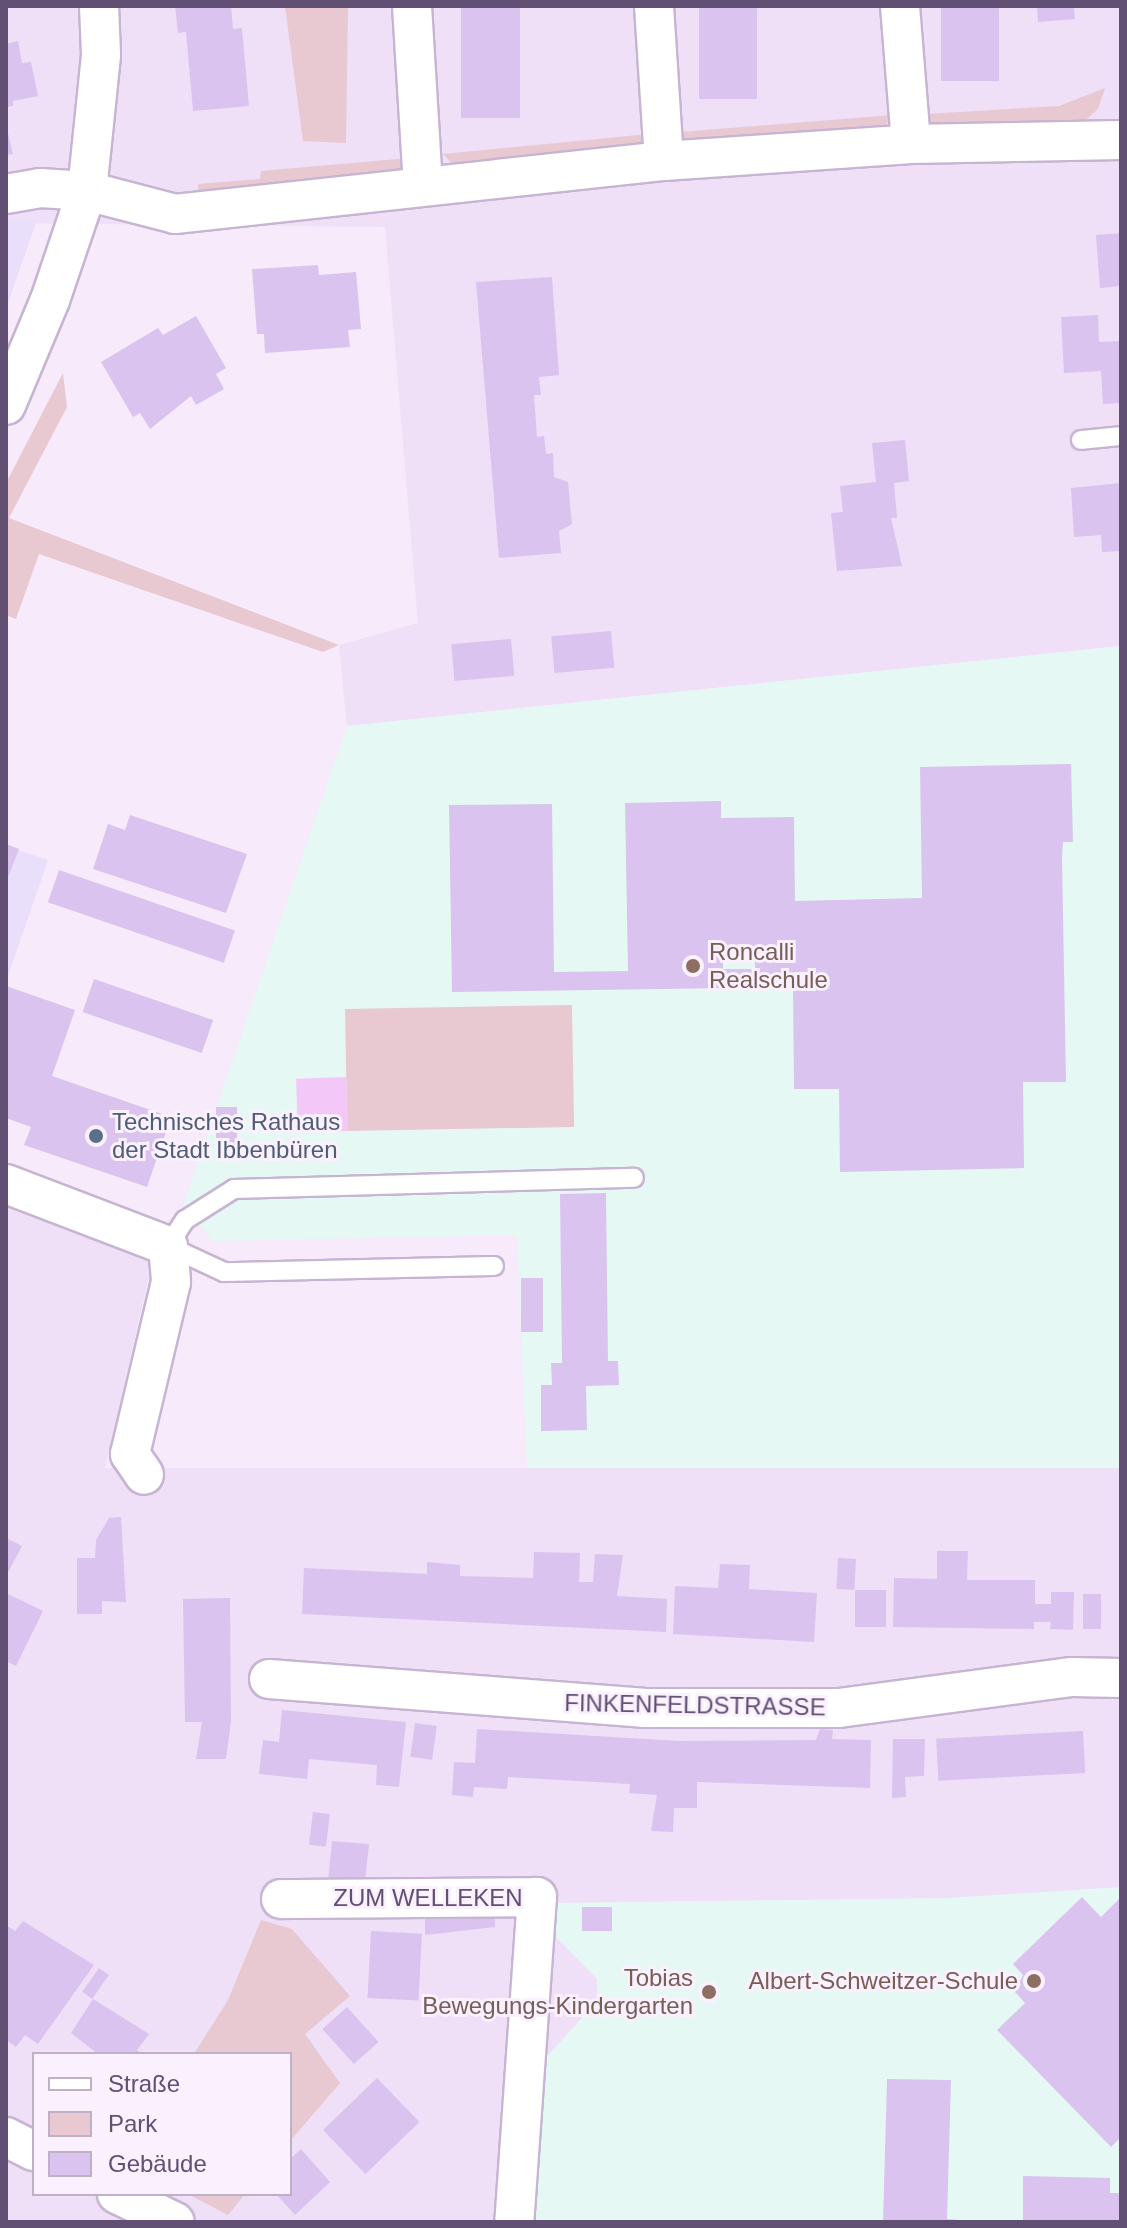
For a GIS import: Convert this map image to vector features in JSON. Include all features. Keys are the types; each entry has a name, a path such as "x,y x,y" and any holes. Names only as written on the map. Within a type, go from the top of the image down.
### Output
{"street":[{"path":"6,405 50,300 87,191 101,55 99,6"},
{"path":"412,6 423,184"},
{"path":"654,6 664,161"},
{"path":"900,6 911,144"},
{"path":"6,194 40,188 87,191 175,214 423,184 664,161 911,144 1121,140"},
{"path":"6,1184 168,1246 171,1282 130,1454 144,1475"},
{"name":"FINKENFELDSTRASSE","path":"269,1679 688,1708 839,1708 1072,1677 1121,1678"},
{"name":"ZUM WELLEKEN","path":"281,1899 537,1897 514,2222"},
{"path":"6,2137 32,2150"},
{"path":"121,2196 175,2222"}],"lane":[{"path":"1081,440 1121,436"},
{"path":"494,1266 224,1272 168,1246 185,1220 234,1189 634,1178"}],"shaded area":[{"path":"6,6 1121,6 1121,646 347,726 339,645 418,623 385,227 6,223"},
{"path":"6,219 37,220 6,309"},
{"name":"Roncalli Realschule","path":"1121,646 1121,1468 527,1468 517,1235 213,1241 183,1206 347,726"},
{"path":"6,846 48,860 6,982"},
{"path":"6,1206 154,1255 105,1468 1121,1468 1121,2222 6,2222"},
{"name":"Albert-Schweitzer-Schule","path":"1121,1887 1121,2222 533,2222 543,2061 597,2001 597,1979 548,1929 550,1903 947,1898"}],"green space":[{"path":"285,6 348,6 346,143 303,141"},
{"path":"1105,88 1098,109 1082,123 931,125 926,114 1059,106"},
{"path":"893,115 883,128 686,142 680,132"},
{"path":"648,134 635,150 453,165 443,154"},
{"path":"409,158 399,171 198,194 198,184 260,179 261,171"},
{"path":"63,373 67,407 9,518 339,645 323,652 39,554 16,619 6,615 6,483"},
{"path":"572,1005 574,1127 347,1131 345,1009"},
{"path":"261,1920 292,1929 350,1996 305,2034 340,2083 292,2139 292,2052 195,2052 228,2000"},
{"path":"192,2196 243,2196 228,2215"}],"sand":[{"path":"346,1077 348,1131 298,1133 296,1079"}],"building":[{"path":"175,6 231,6 233,29 242,28 249,106 193,111 186,32 178,33"},
{"path":"461,6 520,6 520,118 461,118"},
{"path":"699,6 757,6 757,99 699,99"},
{"path":"941,6 999,6 999,81 941,81"},
{"path":"1037,6 1074,6 1075,19 1038,22"},
{"path":"18,41 22,63 31,62 38,96 13,101 13,106 6,107 6,44"},
{"path":"6,125 13,154 6,155"},
{"path":"1121,233 1121,286 1100,288 1096,235"},
{"path":"318,265 319,275 356,272 361,329 348,330 350,347 265,353 264,334 257,334 252,269"},
{"path":"552,277 559,375 539,377 541,395 534,395 537,437 544,436 546,454 553,453 554,477 568,482 572,524 559,531 561,553 499,558 476,282"},
{"path":"1098,315 1099,342 1121,341 1121,403 1103,404 1101,371 1064,373 1061,317"},
{"path":"196,316 226,368 216,374 224,389 196,405 191,396 150,429 140,413 133,417 101,362 158,328 163,335"},
{"path":"905,440 909,481 894,483 897,518 891,518 902,566 837,571 831,513 843,512 840,486 876,482 872,443"},
{"path":"1121,483 1121,551 1102,552 1101,535 1074,537 1071,488"},
{"path":"611,631 614,668 554,673 551,636"},
{"path":"511,639 514,676 454,681 451,644"},
{"name":"Roncalli Realschule","path":"1071,764 1073,842 1063,842 1062,857 1066,1082 1023,1082 1024,1168 840,1172 839,1089 794,1089 793,987 452,992 449,805 552,804 554,972 628,971 625,803 721,801 721,818 794,817 795,901 922,898 920,767","holes":["755,951 755,969 723,969 723,952"]},
{"path":"130,815 247,854 226,913 93,869 108,824 125,830"},
{"path":"6,844 19,849 6,882"},
{"path":"59,870 235,931 224,963 48,902"},
{"path":"94,979 213,1020 202,1053 83,1012"},
{"path":"6,986 75,1010 52,1076 171,1117 147,1187 24,1145 31,1127 6,1118"},
{"path":"216,1107 237,1107 237,1145 216,1145"},
{"path":"606,1193 608,1361 618,1361 619,1385 586,1386 587,1430 541,1431 541,1385 552,1385 551,1363 562,1363 560,1194"},
{"path":"521,1278 543,1278 543,1332 521,1332"},
{"path":"121,1517 126,1602 102,1601 102,1614 77,1614 77,1558 95,1558 96,1540 109,1518"},
{"path":"6,1538 22,1546 6,1576"},
{"path":"937,1551 968,1551 967,1580 1035,1580 1035,1604 1051,1604 1051,1592 1074,1592 1073,1630 1050,1629 1051,1622 1034,1622 1034,1629 893,1627 894,1578 937,1579"},
{"path":"534,1552 580,1553 579,1582 593,1582 595,1554 623,1555 617,1596 667,1599 666,1632 302,1614 304,1568 427,1574 427,1562 460,1565 460,1576 533,1578"},
{"path":"838,1558 856,1559 854,1590 836,1589"},
{"path":"720,1564 750,1565 749,1589 817,1593 814,1642 673,1634 675,1586 718,1588"},
{"path":"855,1590 886,1590 886,1627 855,1627"},
{"path":"6,1593 43,1611 16,1666 6,1661"},
{"path":"1083,1594 1101,1594 1101,1629 1083,1629"},
{"path":"230,1598 231,1721 226,1759 196,1759 202,1722 185,1722 183,1599"},
{"path":"282,1710 406,1722 399,1787 376,1785 377,1765 309,1759 307,1779 259,1774 263,1740 279,1742"},
{"path":"415,1723 437,1726 432,1760 410,1757"},
{"path":"477,1729 679,1741 816,1740 820,1729 833,1730 832,1739 871,1740 870,1788 697,1782 697,1808 674,1808 673,1832 651,1831 657,1795 629,1793 630,1784 508,1777 507,1789 474,1787 473,1797 452,1795 454,1762 475,1763"},
{"path":"1083,1731 1085,1773 938,1781 936,1739"},
{"path":"893,1739 925,1739 924,1776 905,1777 906,1797 892,1798"},
{"path":"313,1812 330,1814 326,1847 309,1845"},
{"path":"332,1841 369,1844 365,1880 328,1881"},
{"path":"1082,1897 1101,1917 1121,1897 1121,2137 1111,2147 997,2030 1025,2003 1015,1992 1023,1975 1013,1964"},
{"path":"495,1906 495,1927 425,1935 425,1907"},
{"path":"582,1907 612,1907 612,1931 582,1931"},
{"path":"23,1921 94,1965 38,2044 25,2035 16,2047 6,2040 6,1925 15,1931"},
{"path":"371,1931 422,1934 418,2001 367,1998"},
{"path":"99,1968 109,1975 92,1999 82,1992"},
{"path":"93,1999 149,2034 137,2050 140,2052 95,2052 71,2033"},
{"path":"347,2007 378,2042 354,2064 322,2029"},
{"path":"377,2078 419,2122 365,2174 323,2130"},
{"path":"887,2079 951,2080 947,2219 984,2222 883,2222"},
{"path":"301,2149 330,2182 295,2215 278,2196 292,2196 292,2157"},
{"path":"1023,2176 1110,2178 1110,2193 1121,2193 1121,2222 1023,2222"}],"place":[{"name":"Roncalli Realschule","path":"693,966"},
{"name":"Technisches Rathaus der Stadt Ibbenbüren","path":"96,1136"},
{"name":"Albert-Schweitzer-Schule","path":"1034,1981"},
{"name":"Tobias Bewegungs-Kindergarten","path":"709,1992"}]}
